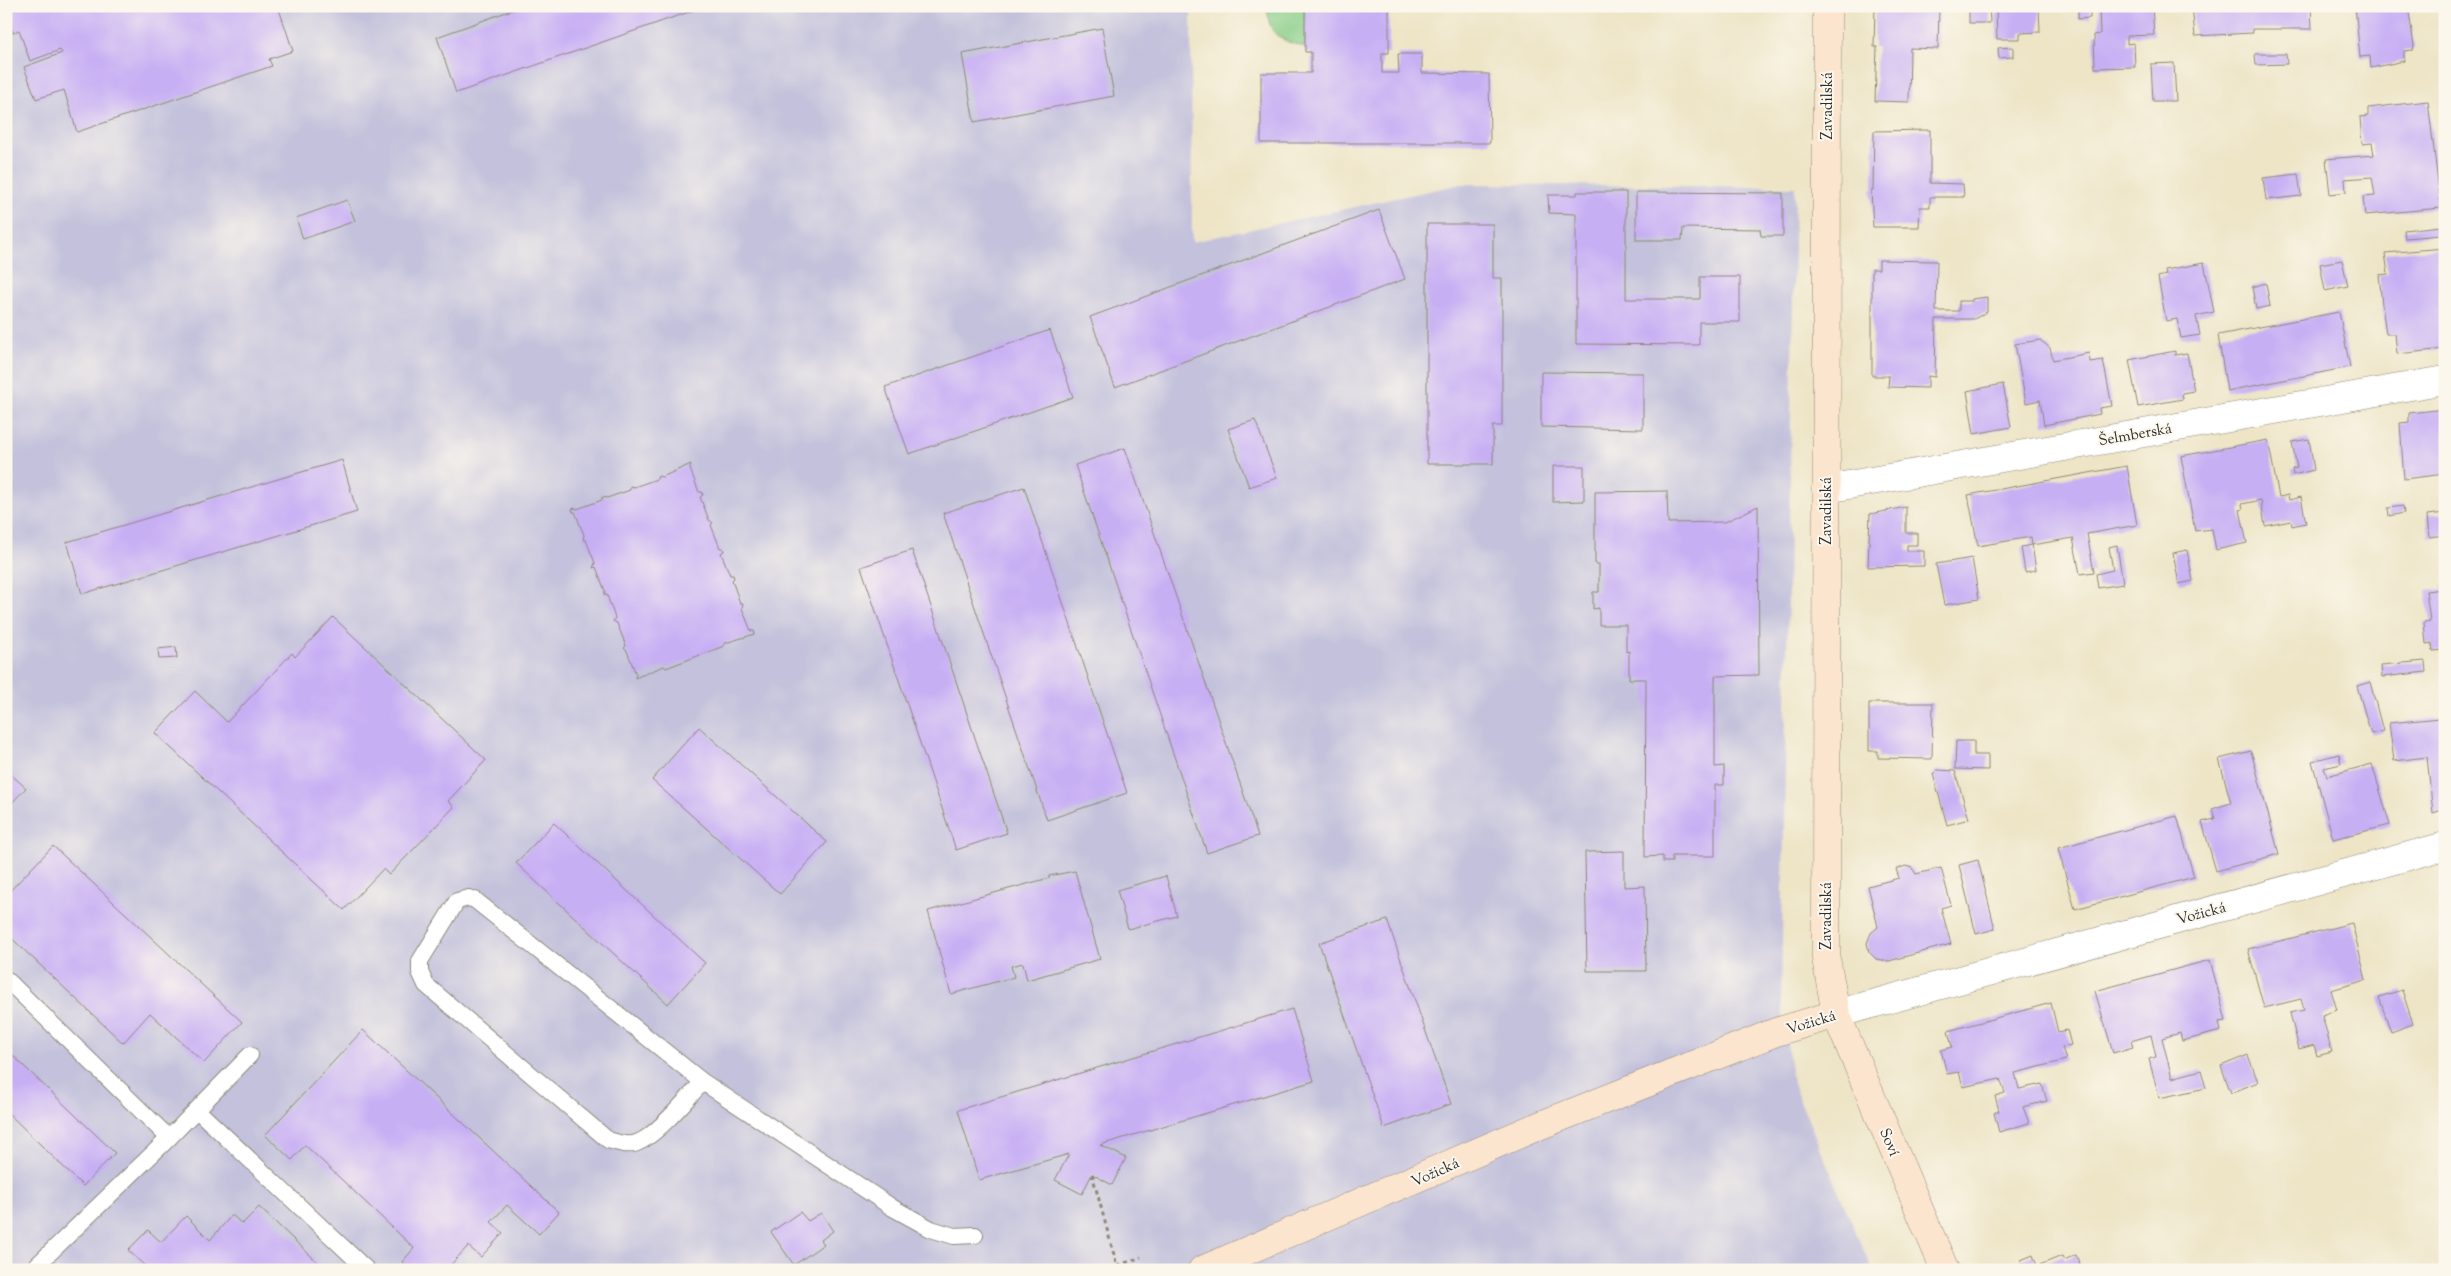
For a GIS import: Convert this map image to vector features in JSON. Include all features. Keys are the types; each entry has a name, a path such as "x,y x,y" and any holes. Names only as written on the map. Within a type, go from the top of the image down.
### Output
{"main road":[{"name":"Zavadilská","path":"1827,6 1826,958 1836,1014"},
{"name":"Vožická","path":"1202,1270 1550,1122 1776,1032 1836,1014"},
{"name":"Soví","path":"1836,1014 1945,1270"}],"street":[{"name":"Šelmberská","path":"1826,489 2445,380"},
{"name":"Vožická","path":"1836,1014 2445,846"}],"lane":[{"path":"703,1082 651,1134 639,1142 625,1145 608,1140 426,985 420,972 420,961 456,901 469,898 474,900 703,1082 916,1221 932,1229 954,1236 975,1235"},
{"path":"6,979 169,1138"},
{"path":"32,1270 169,1138 250,1055"},
{"path":"197,1110 367,1270"}],"path":[{"path":"1092,1174 1116,1266 1141,1257"}],"shaded area":[{"path":"6,6 1191,6 1192,242 1461,184 1795,187 1781,1002 1793,1084 1872,1270 6,1270"}],"green space":[{"path":"1268,6 1305,6 1305,47 1288,42 1276,35 1270,24"}],"building":[{"path":"6,6 278,6 293,51 269,59 272,66 77,132 64,90 36,99 24,67 62,53 60,50 30,61 19,30 13,33 6,15"},
{"path":"523,6 703,7 456,93 437,37"},
{"path":"1305,6 1389,6 1389,53 1382,53 1382,73 1399,73 1398,54 1422,54 1422,73 1489,74 1490,143 1261,143 1261,73 1311,73 1311,52 1305,52"},
{"path":"1875,6 1939,6 1938,49 1910,48 1909,102 1875,101 1877,47 1874,47"},
{"path":"1969,6 1989,6 1990,23 1969,23"},
{"path":"1996,6 2039,6 2040,32 2020,33 2020,39 1997,39"},
{"path":"2078,6 2090,6 2090,18 2078,19"},
{"path":"2099,6 2152,6 2154,35 2127,36 2127,44 2134,43 2135,67 2095,68 2094,35 2100,34"},
{"path":"2192,6 2311,6 2312,29 2252,29 2253,33 2195,36"},
{"path":"2355,6 2408,6 2414,46 2413,50 2404,51 2404,61 2371,68 2370,56 2360,57"},
{"path":"1102,28 1114,96 974,122 962,54"},
{"path":"2013,47 2013,57 1999,58 1998,48"},
{"path":"2255,54 2286,54 2287,64 2256,65"},
{"path":"2174,63 2176,101 2153,101 2151,64"},
{"path":"2428,101 2441,208 2365,215 2363,197 2375,196 2372,177 2345,179 2346,192 2330,194 2326,159 2374,155 2372,143 2362,144 2360,117 2368,116 2368,108"},
{"path":"1930,130 1930,183 1963,184 1964,197 1930,197 1930,207 1920,207 1919,227 1873,227 1871,190 1873,190 1874,131"},
{"path":"2298,174 2301,196 2266,200 2263,178"},
{"path":"1577,192 1626,192 1626,299 1700,299 1700,277 1740,277 1740,322 1699,322 1699,345 1576,344 1576,214 1549,213 1548,195 1577,195"},
{"path":"1636,192 1783,193 1783,236 1761,236 1760,229 1683,228 1682,240 1636,240"},
{"path":"347,200 355,221 303,239 296,218"},
{"path":"1379,210 1405,279 1115,387 1090,317"},
{"path":"1427,224 1493,224 1493,278 1502,278 1502,426 1493,426 1493,464 1427,464"},
{"path":"2441,226 2441,235 2405,238 2404,230"},
{"path":"2445,248 2445,349 2397,354 2395,334 2386,334 2382,305 2379,275 2388,274 2385,253"},
{"path":"1879,260 1937,261 1936,311 1959,311 1959,301 1972,301 1972,299 1987,297 1987,312 1974,319 1936,319 1935,377 1928,376 1928,388 1888,387 1889,376 1872,376 1872,269 1879,269"},
{"path":"2342,260 2348,286 2325,291 2320,264"},
{"path":"2204,263 2214,312 2196,316 2200,335 2181,338 2177,319 2166,321 2158,277 2166,275 2165,270"},
{"path":"2266,283 2270,306 2256,309 2252,287"},
{"path":"2339,312 2350,367 2227,391 2218,335"},
{"path":"1050,330 1073,397 909,454 885,387"},
{"path":"2040,340 2050,348 2053,360 2089,353 2090,362 2103,360 2112,406 2099,408 2100,414 2044,425 2040,400 2026,403 2015,344"},
{"path":"2175,351 2175,355 2187,353 2194,391 2182,393 2183,399 2138,407 2129,360"},
{"path":"1541,372 1643,373 1643,429 1541,427"},
{"path":"2003,384 2011,427 1974,434 1967,391"},
{"path":"2445,409 2445,474 2404,479 2400,423 2409,422 2409,413"},
{"path":"1255,420 1277,478 1249,487 1228,429"},
{"path":"2309,439 2314,470 2293,475 2292,469 2297,468 2292,442"},
{"path":"2268,440 2279,497 2288,495 2289,500 2301,497 2306,523 2292,526 2291,521 2265,526 2261,500 2242,504 2243,509 2240,510 2247,543 2216,550 2212,529 2195,531 2181,456"},
{"path":"1125,448 1258,836 1207,853 1075,465"},
{"path":"342,460 357,512 82,594 67,542"},
{"path":"691,464 690,469 699,492 702,492 703,495 700,497 709,520 713,523 711,525 720,548 723,548 724,551 721,553 730,575 733,575 734,578 732,580 740,603 743,603 742,608 751,631 754,631 755,634 725,643 724,646 635,678 636,674 624,648 626,646 617,623 613,621 615,618 607,595 604,595 605,591 596,567 593,568 595,563 586,540 583,540 584,535 572,509 602,500 602,497 607,498 630,490 630,486 634,487 657,479 658,476 662,477"},
{"path":"1553,466 1584,466 1584,501 1553,502"},
{"path":"2127,466 2137,525 2087,534 2094,572 2080,574 2073,538 2032,545 2031,537 1978,546 1968,495"},
{"path":"1024,487 1127,793 1047,820 943,513"},
{"path":"1667,491 1668,523 1725,522 1758,506 1759,675 1715,676 1715,767 1724,766 1724,785 1715,785 1715,856 1672,856 1672,862 1663,862 1663,856 1645,857 1646,679 1629,679 1629,651 1626,652 1626,625 1599,625 1599,608 1593,609 1593,592 1599,592 1599,564 1595,564 1595,492"},
{"path":"2403,506 2404,513 2389,516 2388,508"},
{"path":"1906,507 1906,533 1917,533 1917,545 1907,545 1907,551 1924,551 1924,566 1868,567 1870,514"},
{"path":"2445,513 2445,535 2429,537 2427,515"},
{"path":"2032,545 2036,570 2025,572 2021,547"},
{"path":"2117,545 2123,584 2098,588 2096,574 2113,570 2109,547"},
{"path":"912,550 1007,833 956,850 861,567"},
{"path":"2187,550 2193,581 2179,584 2173,553"},
{"path":"1972,558 1979,599 1944,605 1936,564"},
{"path":"2445,583 2445,650 2433,651 2432,643 2426,644 2424,622 2430,621 2426,591 2443,589 2442,584"},
{"path":"333,617 486,760 448,801 454,807 389,875 383,869 344,910 155,733 195,691 227,722 292,653 295,657"},
{"path":"176,647 177,658 159,659 158,649"},
{"path":"2425,661 2426,672 2382,677 2381,665"},
{"path":"2370,682 2383,731 2371,734 2357,686"},
{"path":"1869,703 1933,703 1932,759 1878,758 1878,751 1869,751"},
{"path":"2440,718 2443,732 2445,732 2445,809 2433,813 2427,757 2394,761 2389,723"},
{"path":"699,727 827,842 780,894 652,780"},
{"path":"1956,741 1974,741 1974,755 1988,755 1988,770 1955,769"},
{"path":"2251,751 2279,854 2216,871 2202,822 2215,819 2212,809 2231,803 2219,759"},
{"path":"2339,754 2341,764 2324,768 2327,776 2372,764 2390,825 2333,839 2312,761"},
{"path":"6,770 26,788 6,809"},
{"path":"1937,770 1955,771 1969,819 1947,825 1933,774"},
{"path":"2177,816 2194,877 2075,909 2058,848"},
{"path":"554,823 705,963 668,1004 516,863"},
{"path":"53,846 242,1022 204,1063 150,1013 123,1043 6,933 6,895"},
{"path":"1624,851 1624,887 1645,886 1646,971 1587,971 1585,852"},
{"path":"1978,860 1995,929 1976,934 1959,865"},
{"path":"1906,866 1912,868 1916,874 1941,868 1951,905 1941,908 1951,944 1889,961 1876,959 1869,952 1867,943 1871,933 1878,927 1868,886 1899,878 1896,869"},
{"path":"1075,871 1100,959 1027,980 1023,963 1011,966 1014,977 951,994 928,911 1049,878 1049,876"},
{"path":"1166,876 1177,916 1128,929 1117,890"},
{"path":"1387,920 1451,1104 1384,1128 1319,943"},
{"path":"2352,923 2366,980 2331,990 2337,1010 2322,1015 2332,1052 2317,1056 2314,1045 2299,1049 2290,1013 2304,1010 2301,999 2264,1008 2248,949"},
{"path":"2210,960 2226,1021 2219,1022 2221,1031 2182,1041 2180,1033 2162,1038 2172,1078 2201,1070 2206,1088 2159,1098 2149,1059 2156,1057 2151,1035 2131,1041 2133,1047 2113,1053 2095,991"},
{"path":"2445,966 2445,979 2440,968"},
{"path":"2402,990 2413,1024 2391,1032 2379,997"},
{"path":"2051,1003 2058,1032 2067,1030 2071,1045 2062,1047 2066,1060 2015,1073 2019,1089 2042,1084 2047,1101 2023,1107 2029,1123 1999,1132 1994,1113 1999,1111 1995,1096 2005,1093 2000,1079 1963,1087 1959,1072 1947,1074 1941,1050 1952,1047 1948,1031"},
{"path":"1292,1009 1314,1081 1100,1145 1126,1158 1112,1185 1092,1174 1082,1194 1055,1180 1069,1154 979,1180 958,1110"},
{"path":"363,1030 559,1212 539,1234 507,1205 491,1222 503,1233 481,1257 468,1246 446,1270 410,1270 402,1262 414,1248 305,1145 292,1160 265,1135"},
{"path":"6,1049 115,1153 83,1186 6,1111"},
{"path":"2248,1055 2258,1082 2231,1093 2221,1066"},
{"path":"259,1207 326,1270 149,1270 128,1250 148,1230 161,1242 186,1216 210,1240 232,1215 242,1224"},
{"path":"800,1212 808,1221 821,1213 833,1231 821,1240 824,1244 794,1265 771,1232"},
{"path":"2033,1255 2037,1266 2062,1256 2064,1260 2076,1255 2082,1270 2025,1270 2021,1260"}]}
